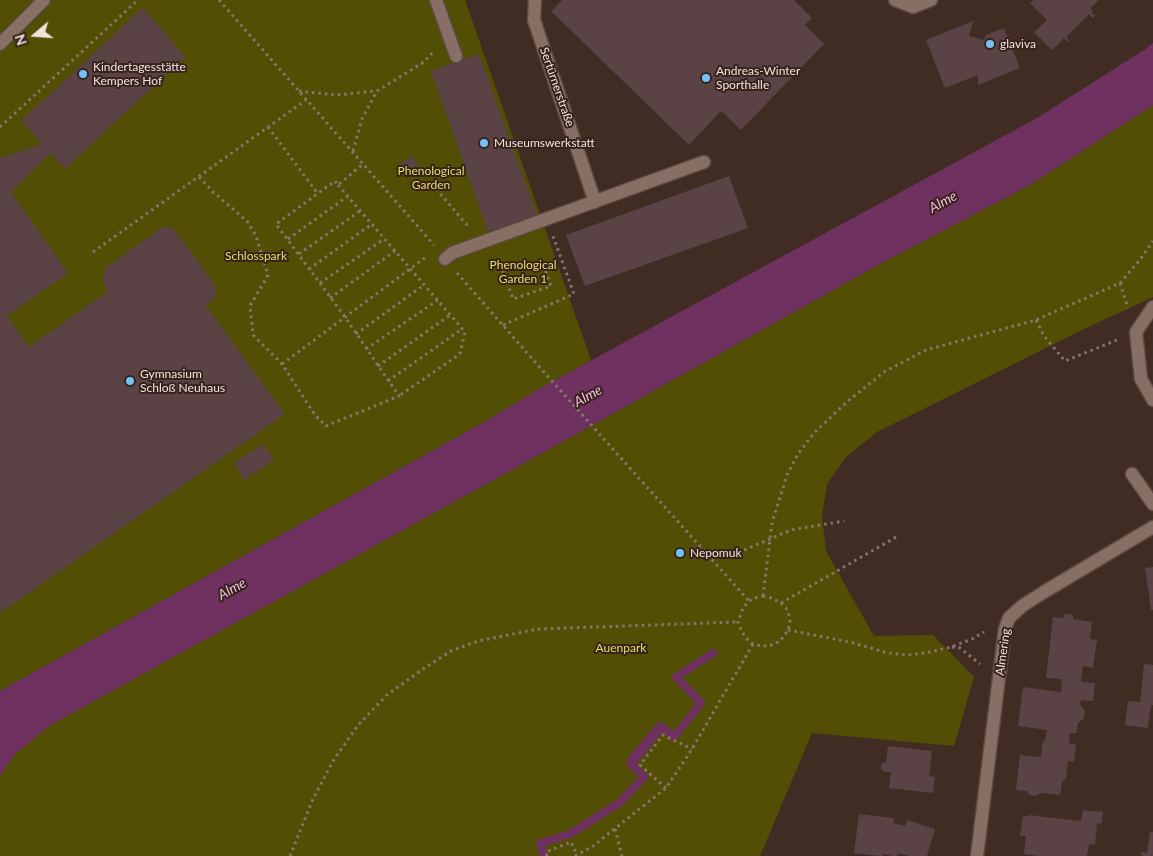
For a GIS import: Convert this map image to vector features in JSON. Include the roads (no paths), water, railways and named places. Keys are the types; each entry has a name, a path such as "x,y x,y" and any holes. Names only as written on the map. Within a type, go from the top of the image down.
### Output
{"street":[{"path":"0,44 44,0"},
{"path":"436,0 456,56"},
{"name":"Sertürnerstraße","path":"535,0 534,20 595,202"},
{"path":"896,0 913,7 931,0"},
{"path":"446,259 452,253 704,162"},
{"path":"1153,307 1136,332 1140,379 1153,400"},
{"path":"1132,474 1153,504"},
{"name":"Almering","path":"977,856 1005,629 1009,618 1022,606 1044,592 1153,527"}],"water":[{"name":"Alme","path":"1153,43 1153,105 1030,185 878,265 49,726 14,755 0,776 0,691 477,426 544,386 1037,118"},
{"path":"657,723 665,729 634,767 626,760"}],"waterway":[{"path":"657,731 661,726 674,737 701,703 676,677 713,653"},
{"path":"544,856 540,843 570,834 619,803 644,777 631,764 637,756"}],"place":[{"name":"glaviva","path":"990,44"},
{"name":"Kindertagesstätte Kempers Hof","path":"83,74"},
{"name":"Andreas-Winter Sporthalle","path":"706,78"},
{"name":"Museumswerkstatt","path":"484,143"},
{"name":"Gymnasium Schloß Neuhaus","path":"130,381"},
{"name":"Nepomuk","path":"680,553"}],"park label":[{"name":"Phenological Garden","path":"431,178"},
{"name":"Schlosspark","path":"256,256"},
{"name":"Phenological Garden 1","path":"523,272"},
{"name":"Auenpark","path":"621,648"}]}
